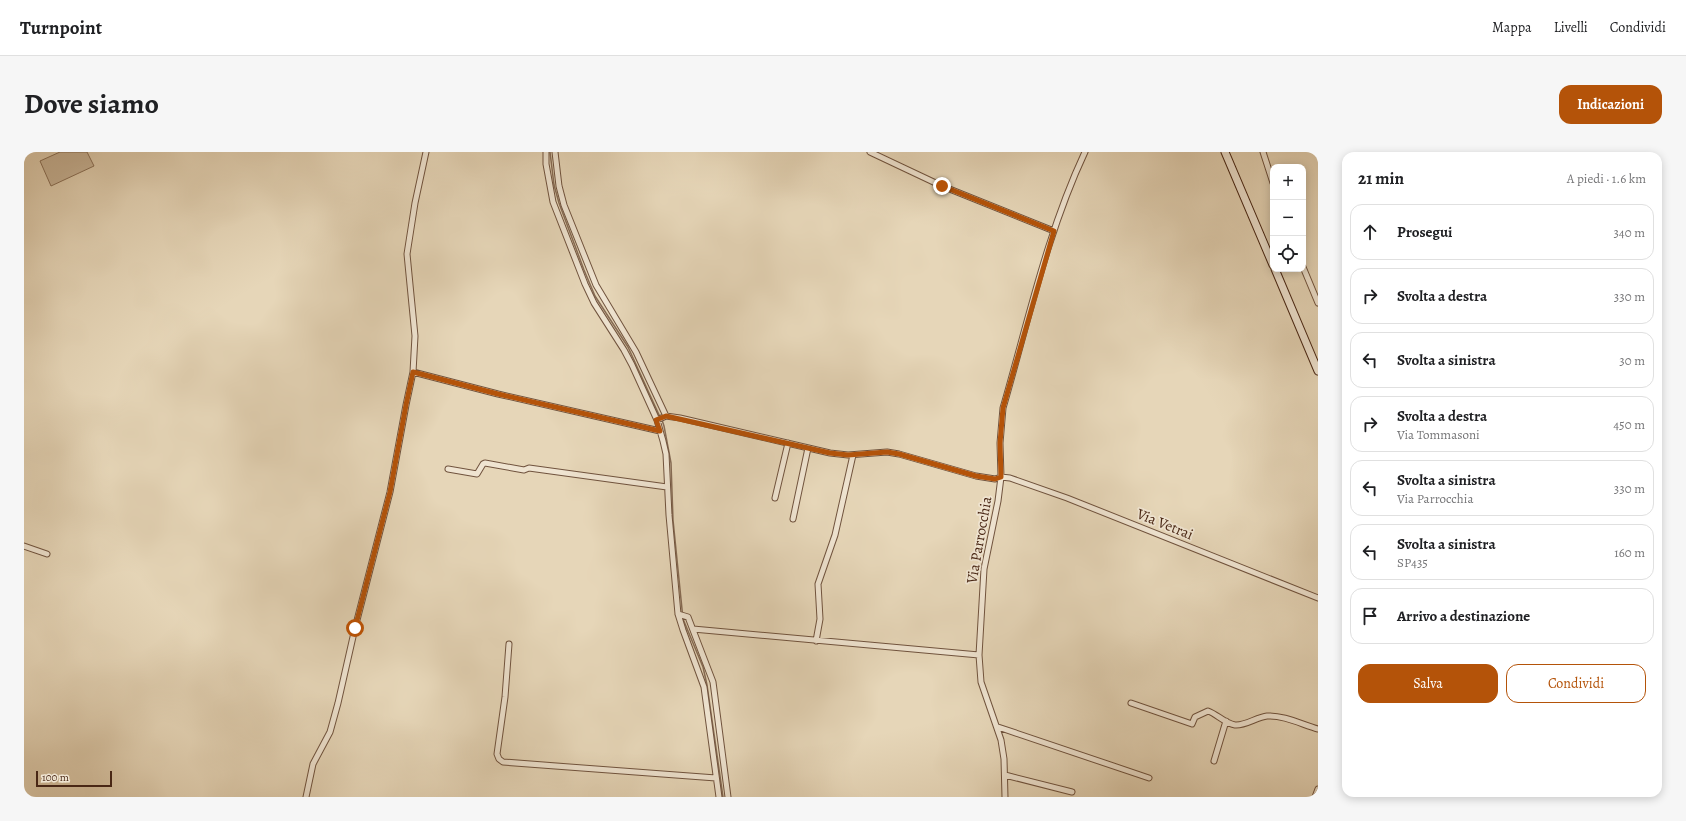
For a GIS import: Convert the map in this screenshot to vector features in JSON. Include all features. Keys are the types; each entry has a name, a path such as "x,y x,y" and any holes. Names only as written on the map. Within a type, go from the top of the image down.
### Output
{"main road":[{"path":"1225,152 1270,258"},
{"path":"1276,272 1318,371"}],"street":[{"path":"306,797 313,764 330,732 336,711 355,628 390,492 413,372 415,336 407,254 415,203 426,152"},
{"path":"546,152 553,202 590,296 624,350 658,419 666,454 667,487 683,630 704,686 719,797"},
{"path":"555,152 559,186 565,212 579,239 599,291 636,352 665,416 658,419"},
{"path":"870,152 942,186 1054,231"},
{"name":"Via Parrocchia","path":"1005,797 1005,774 1002,746 998,727 981,682 979,655 984,570 998,501 1001,477 1000,443 1003,408 1054,231 1067,194 1085,152"},
{"path":"1263,152 1270,174"},
{"path":"558,215 565,212"},
{"path":"1305,272 1318,303"},
{"path":"413,372 506,396 660,431"},
{"name":"Via Vetrai","path":"665,416 830,453 852,455 887,452 976,476 995,479 1001,477 1010,478 1067,498 1318,598"},
{"path":"775,498 788,443"},
{"path":"793,519 808,448"},
{"path":"816,640 820,619 818,584 835,535 852,455"},
{"path":"448,469 477,474 485,463 524,470 529,468 667,487"},
{"path":"24,546 47,554"},
{"path":"681,615 688,617 713,682 728,797"},
{"path":"693,629 979,655"},
{"path":"508,644 505,697 497,754 499,759 503,762 716,778"},
{"path":"1131,703 1192,724 1195,716 1208,711 1236,725 1258,718 1275,717 1318,729"},
{"path":"1214,760 1226,721"},
{"path":"998,727 1149,778"},
{"path":"1005,774 1072,792"},
{"path":"1315,797 1318,789"}],"shaded area":[{"path":"60,152 87,152 94,166 51,186 40,161"}],"waterway":[{"path":"550,152 554,185 559,203 584,270 595,296 628,347 660,417"},
{"path":"662,420 671,463 673,520 683,619 703,667 707,685 723,797"}],"route":[{"path":"355,628 390,492 413,372 498,394 660,431 656,420 666,416 830,453 848,455 887,452 976,476 995,479 1001,477 1000,443 1003,408 1054,231 942,186"}]}
